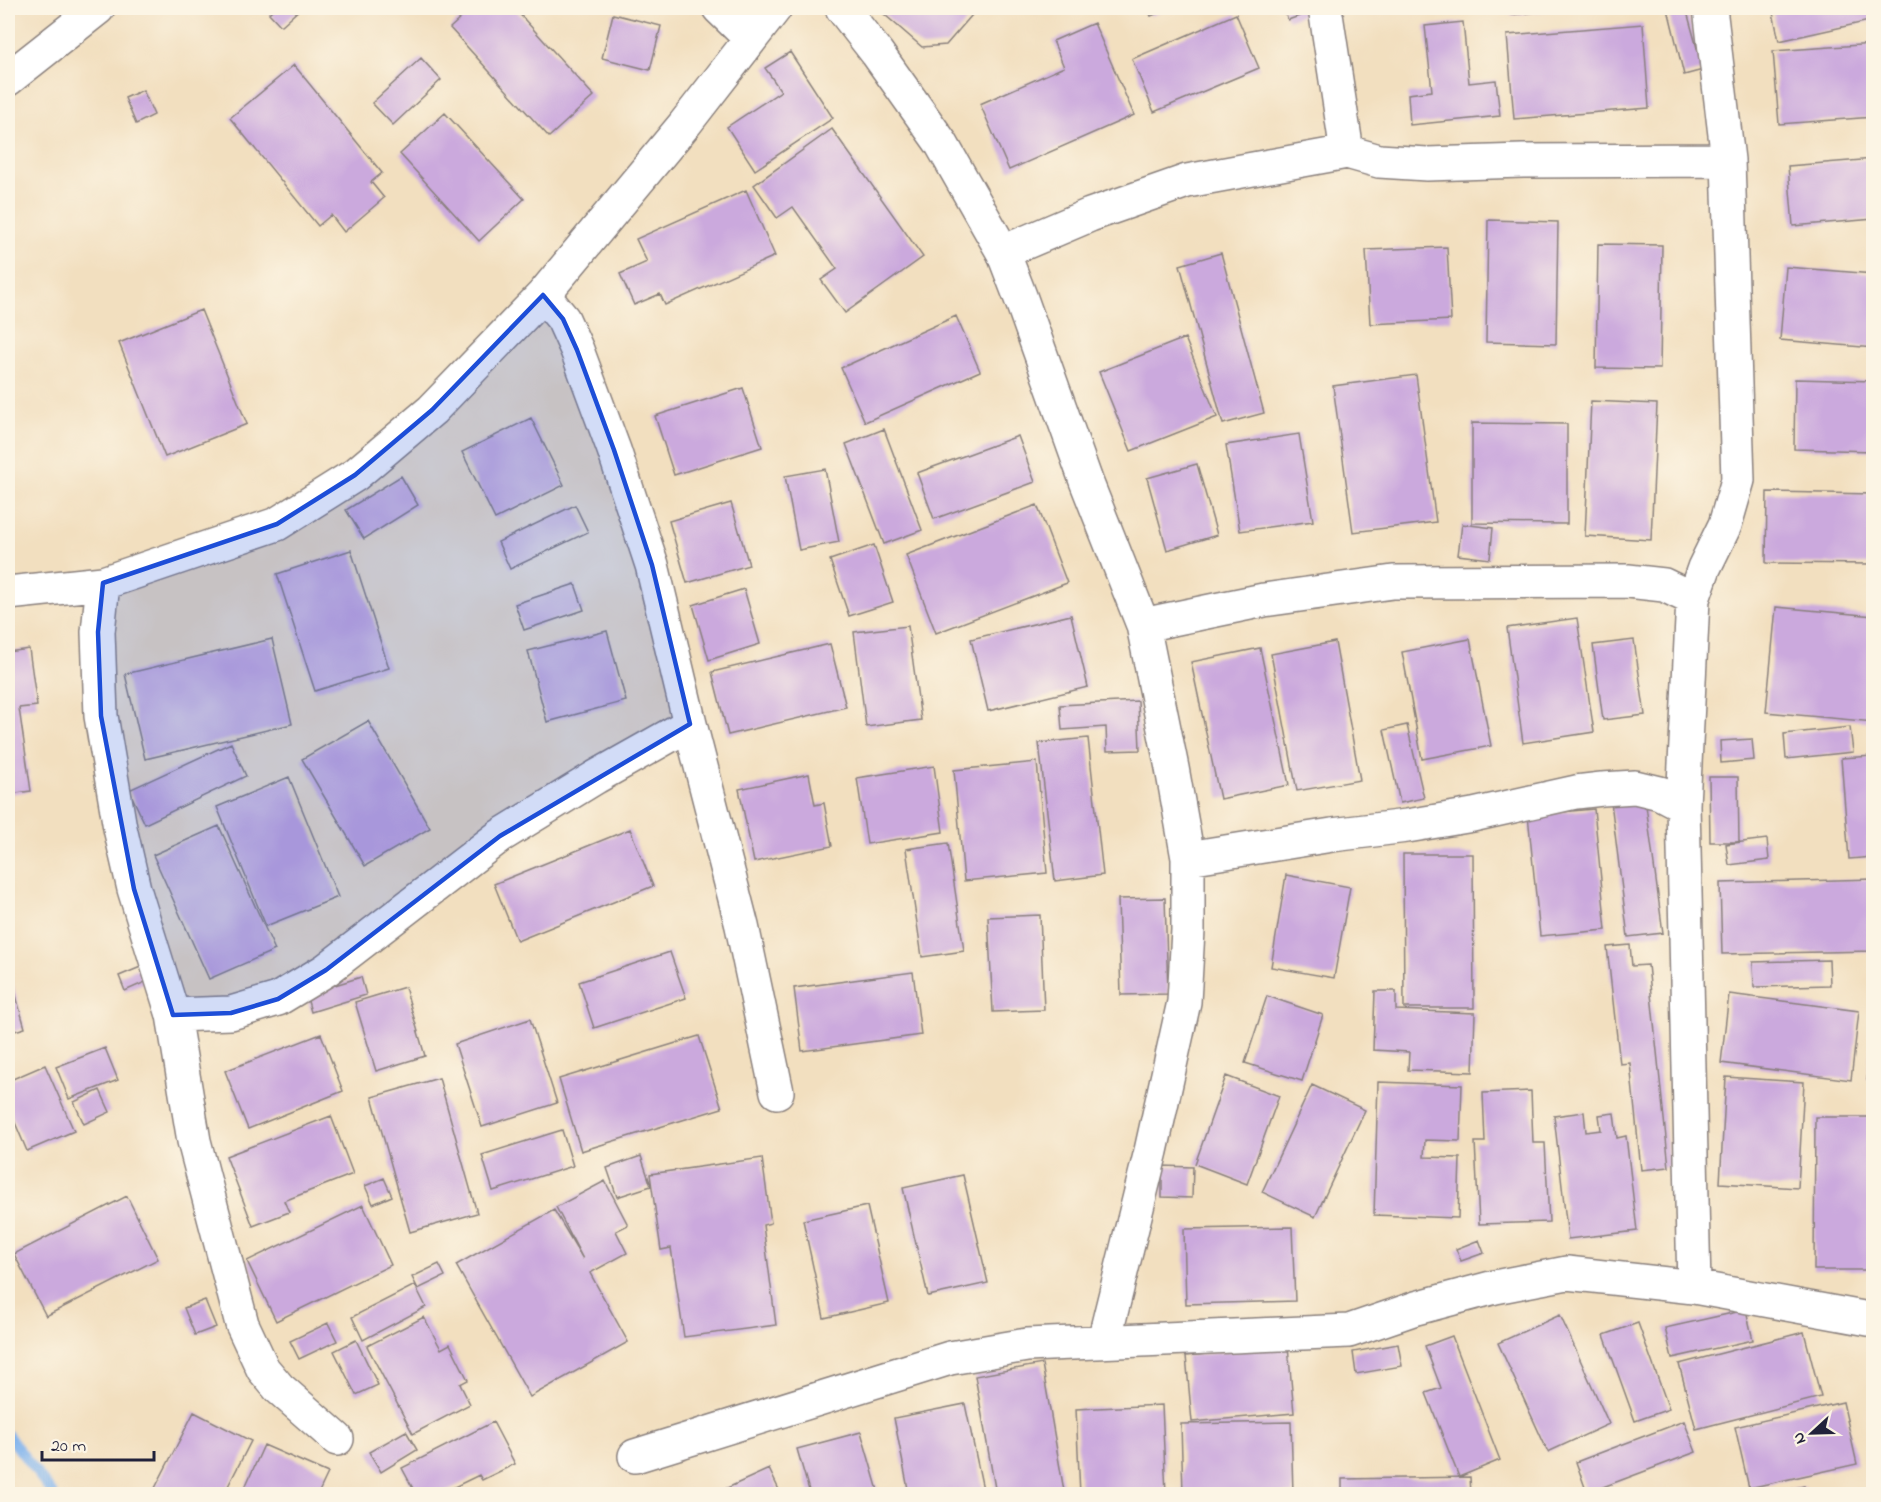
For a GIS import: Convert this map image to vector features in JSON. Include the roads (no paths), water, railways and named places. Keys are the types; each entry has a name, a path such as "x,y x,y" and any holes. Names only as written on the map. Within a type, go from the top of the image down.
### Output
{"street":[{"path":"8,79 98,8"},
{"path":"719,8 750,38"},
{"path":"8,593 103,583 277,524 355,475 432,410 543,295 684,125 775,8"},
{"path":"842,8 877,53 940,143 1002,252 1086,481 1143,625 1188,858 1188,930 1184,1002 1151,1151 1104,1341"},
{"path":"1325,8 1347,152"},
{"path":"1694,1287 1683,805 1693,599 1704,568 1725,525 1738,480 1728,160 1710,8"},
{"path":"1002,252 1090,215 1187,181 1347,152 1379,160 1427,164 1523,160 1728,160"},
{"path":"543,295 563,319 577,350 614,450 652,565 742,926 777,1092"},
{"path":"1143,625 1264,600 1393,582 1628,581 1664,585 1693,599"},
{"path":"103,583 98,632 100,716 120,828 134,889 173,1015 194,1141 242,1324 263,1369 279,1388 337,1439"},
{"path":"173,1015 231,1013 278,999 326,970 501,836 596,777 690,724"},
{"path":"1188,858 1332,835 1407,826 1576,792 1602,789 1635,787 1660,794 1683,805"},
{"path":"635,1456 950,1358 1027,1345 1349,1331 1416,1308 1495,1287 1567,1273 1694,1287 1874,1320"}],"waterway":[{"path":"8,1435 53,1494"}]}
